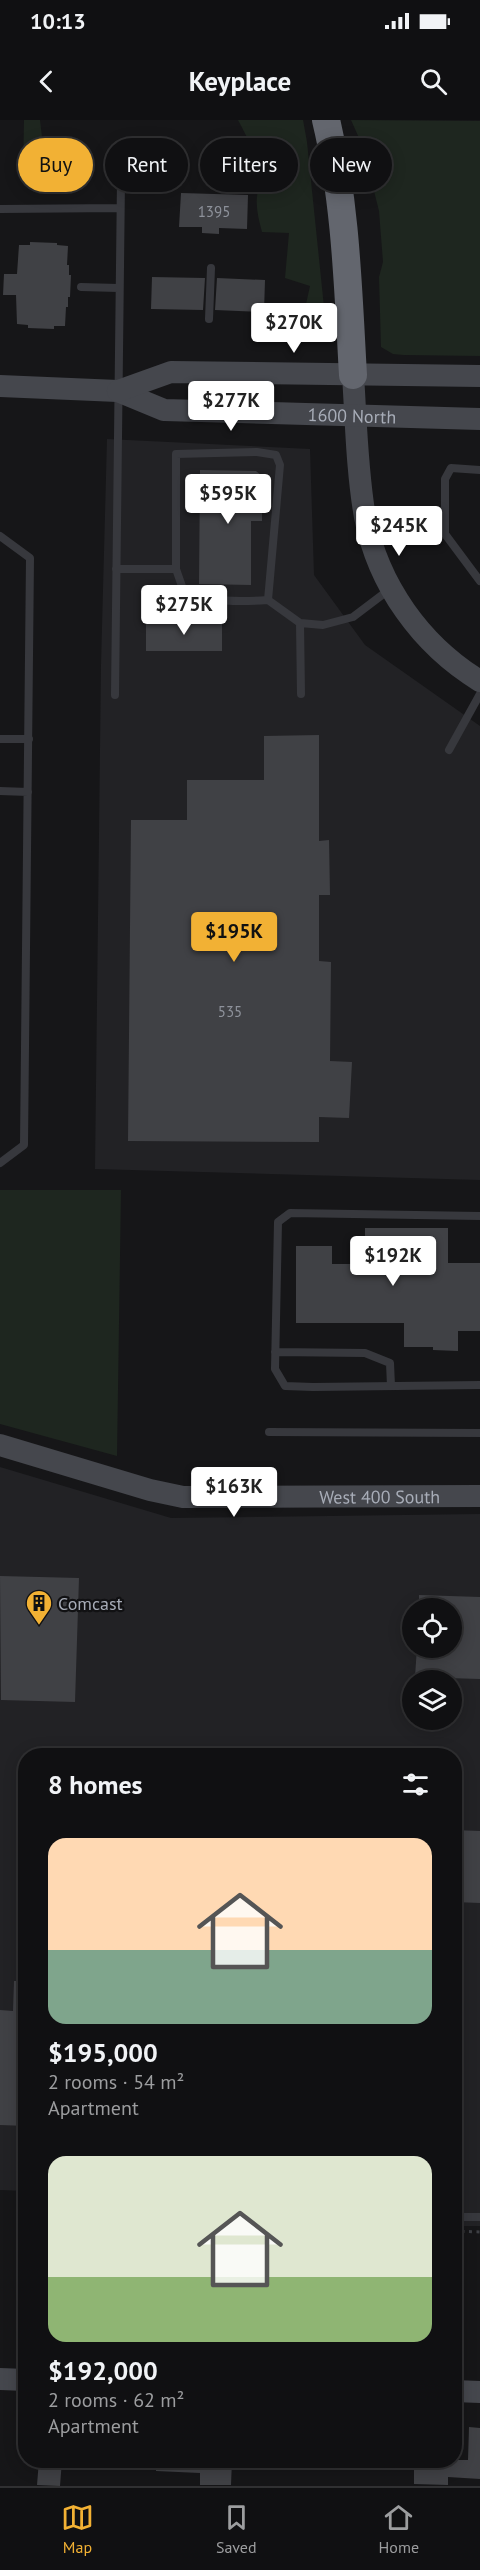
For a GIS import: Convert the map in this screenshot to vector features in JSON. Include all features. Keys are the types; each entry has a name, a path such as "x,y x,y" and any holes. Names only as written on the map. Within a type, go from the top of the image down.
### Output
{"highway":[{"path":"326,120 333,147 345,242 353,375"}],"street":[{"name":"1600 North","path":"118,391 171,372 480,376"},
{"path":"353,375 365,516 373,548 391,588 416,627 440,652 480,681"},
{"name":"1600 North","path":"0,386 118,391 164,410 480,419"},
{"name":"West 400 South","path":"0,1445 150,1490 183,1497 480,1497"},
{"path":"0,2379 18,2380"},
{"path":"462,2391 480,2392"}],"lane":[{"path":"115,695 121,192"},
{"path":"0,209 120,208"},
{"path":"209,319 211,268"},
{"path":"81,287 118,288"},
{"path":"268,600 280,465 276,455 257,452 177,454 177,568 184,592 206,600 234,603 268,600 300,624 323,625 354,617 391,588"},
{"path":"480,470 451,468 445,479 445,534 480,581"},
{"path":"0,536 30,558 24,1145 0,1163"},
{"path":"116,569 177,568"},
{"path":"300,624 301,694"},
{"path":"448,750 480,694"},
{"path":"0,738 28,739"},
{"path":"0,791 28,792"},
{"path":"480,1216 290,1213 278,1222 275,1352 275,1369 285,1386 480,1385"},
{"path":"275,1352 365,1353 378,1356 390,1363 391,1386"},
{"path":"269,1431 480,1432"},
{"path":"462,2217 480,2217"}],"path":[{"path":"462,2231 480,2232"}],"shaded area":[{"path":"24,120 40,120 42,138 24,138"},
{"path":"238,120 303,120 324,307 320,323 307,341 298,340 310,286 285,278 289,233 262,232 257,208 258,192 298,192 298,138 247,138"},
{"path":"351,120 480,121 480,356 393,354 381,347 379,277 383,262 379,211 374,192 392,192 392,138 359,138"},
{"path":"107,439 310,449 314,575 365,645 480,726 480,1180 95,1169 101,665"},
{"path":"0,1190 121,1190 117,1456 0,1424"},
{"path":"0,1467 171,1518 480,1514 480,2226 462,2226 462,1748 18,1748 18,2191 0,2190"}],"building":[{"path":"181,193 248,195 247,229 219,228 219,234 202,233 202,227 179,227"},
{"path":"30,242 57,243 57,245 68,246 67,265 69,265 69,275 71,275 65,326 54,326 54,329 28,328 28,325 17,324 16,295 3,295 4,274 17,274 19,245 30,245"},
{"path":"152,277 205,278 203,310 151,309"},
{"path":"217,278 265,280 264,312 215,310"},
{"path":"200,470 256,471 262,476 262,521 251,521 251,585 199,584"},
{"path":"146,621 222,621 222,651 146,651"},
{"path":"319,735 319,841 329,840 330,895 319,895 319,961 331,962 330,1061 352,1062 349,1118 319,1117 319,1142 128,1141 131,820 187,820 187,780 264,780 264,736"},
{"path":"365,1228 448,1228 448,1263 480,1263 480,1331 458,1331 458,1351 433,1350 433,1347 404,1347 404,1323 296,1323 296,1246 332,1246 332,1264 365,1264"},
{"name":"Comcast","path":"0,1576 79,1578 75,1702 1,1700"},
{"path":"419,1595 480,1597 480,1679 462,1678 462,1670 415,1670 416,1658 462,1658 462,1598 419,1598"},
{"path":"462,1830 480,1831 480,1903 462,1902"},
{"path":"14,1981 18,1981 18,2126 0,2125 0,2010 13,2011"},
{"path":"469,2427 480,2428 480,2479 448,2477 448,2485 414,2484 414,2468 462,2468 462,2460 468,2460"},
{"path":"38,2468 61,2468 60,2486 37,2485"},
{"path":"156,2468 232,2468 231,2485 200,2485 200,2473 156,2471"}],"place":[{"name":"Comcast","path":"39,1626"}]}
